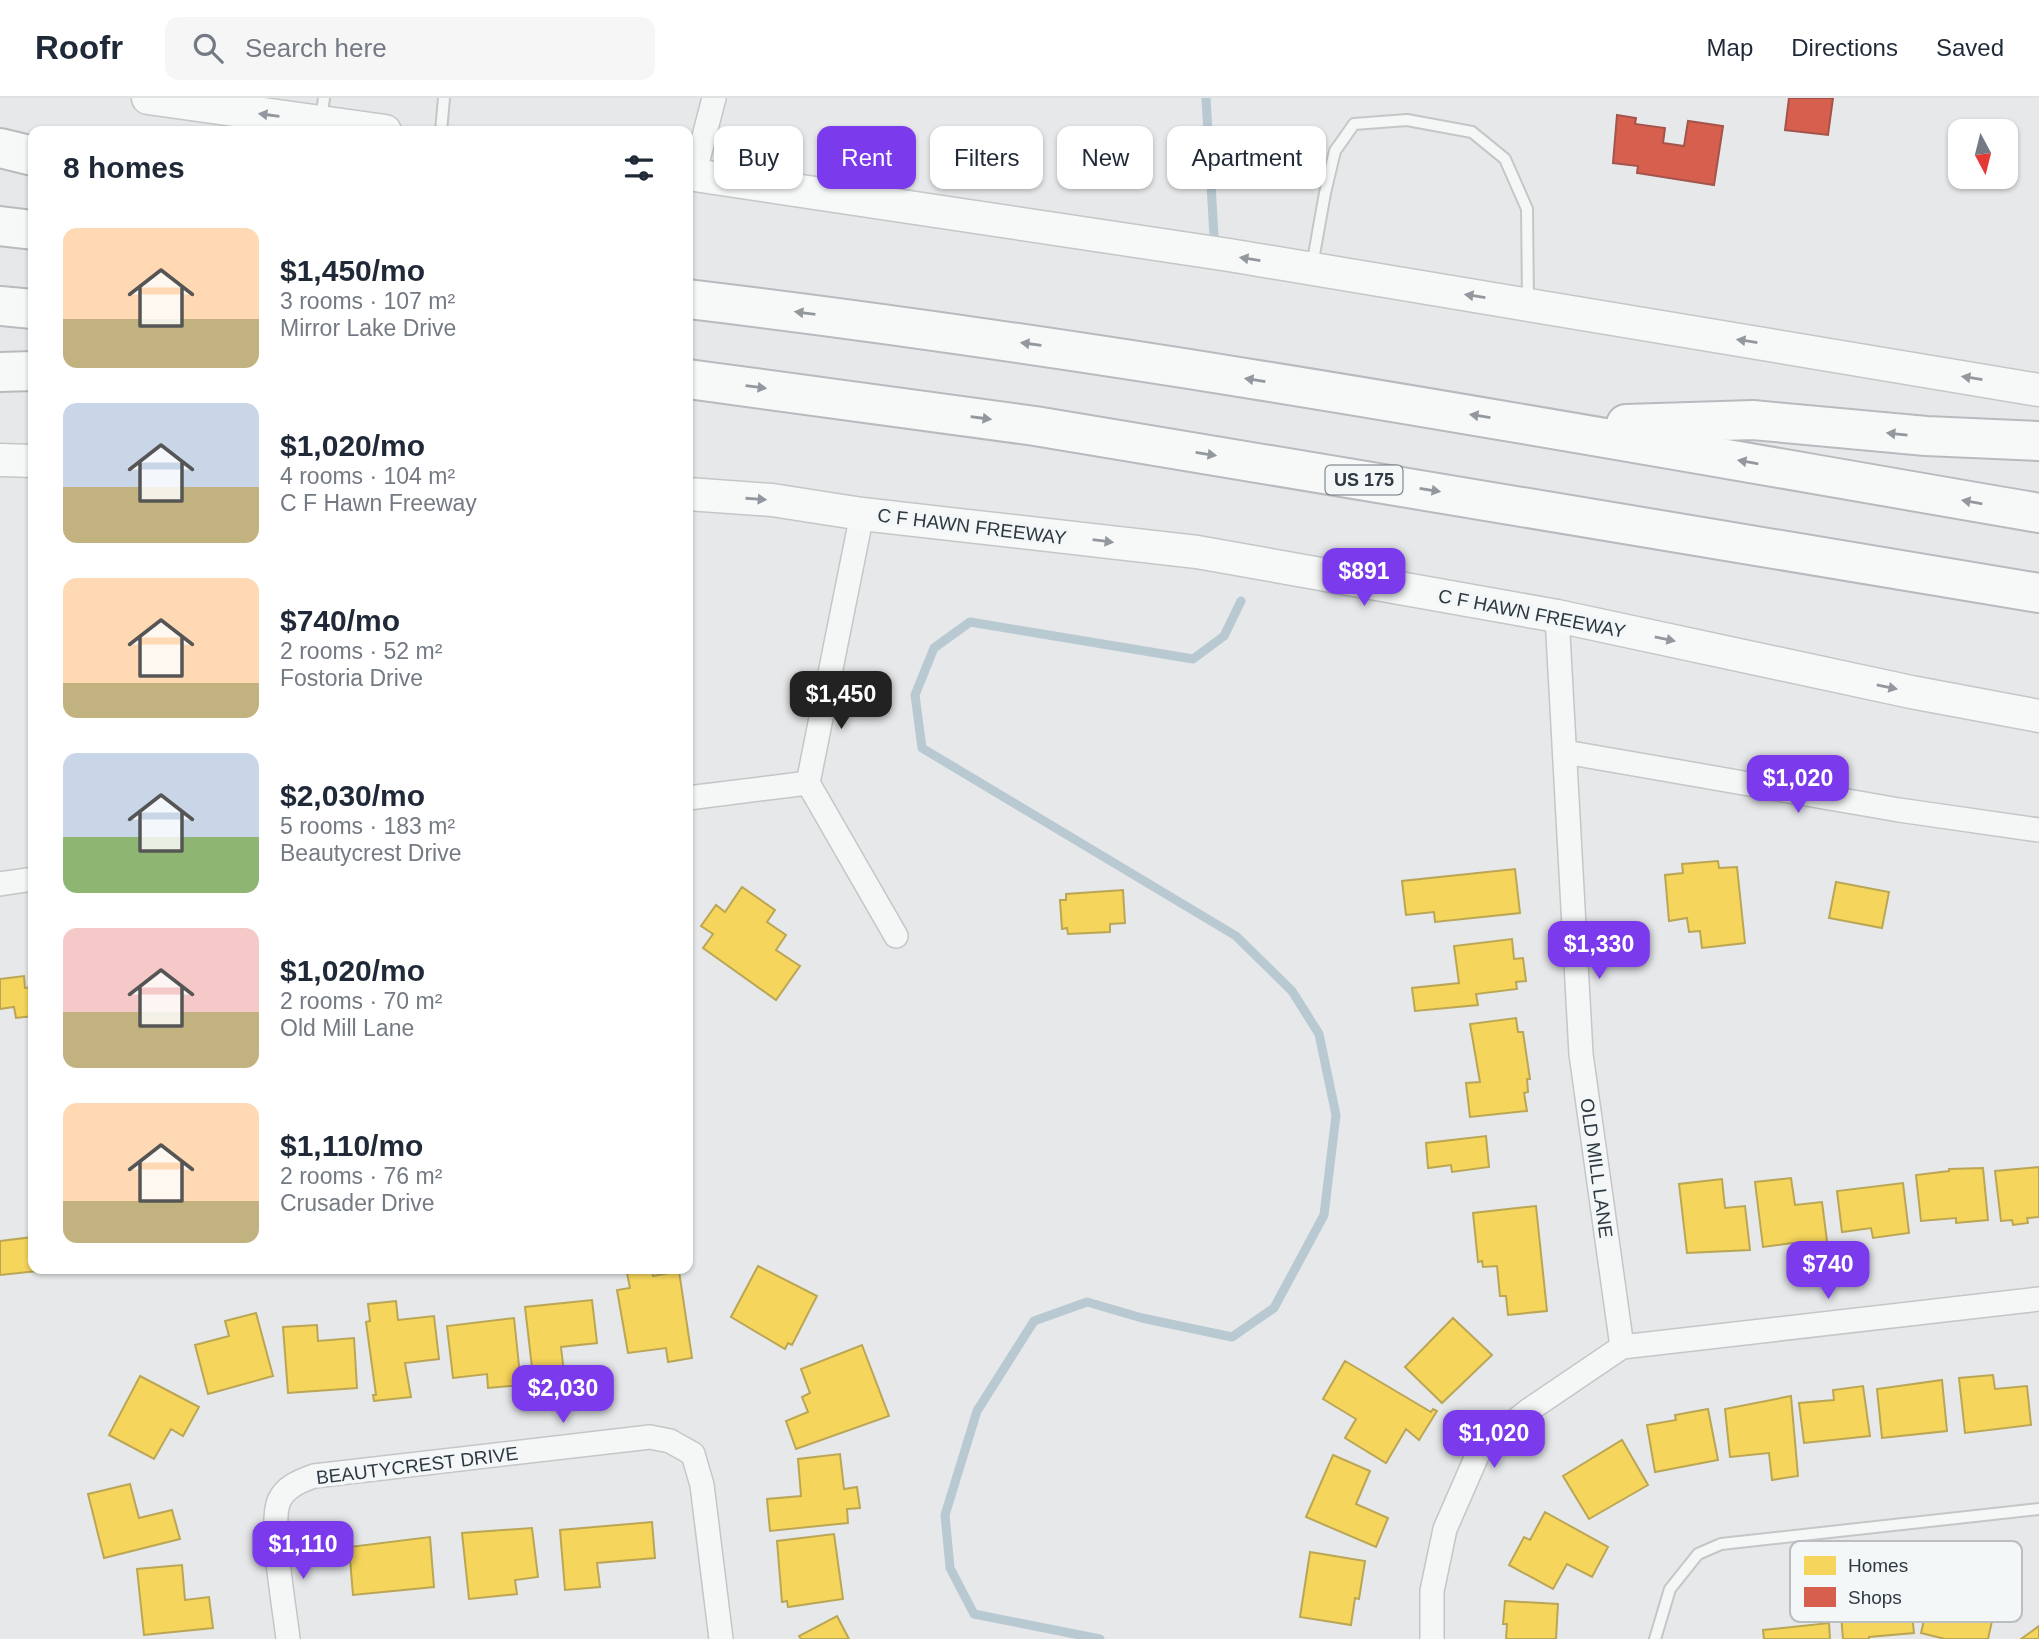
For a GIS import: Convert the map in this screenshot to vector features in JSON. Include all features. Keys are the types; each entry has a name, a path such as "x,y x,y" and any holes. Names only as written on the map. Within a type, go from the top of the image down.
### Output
{"highway":[{"path":"0,148 28,155"},
{"path":"0,226 28,229"},
{"path":"693,300 1045,346 1547,427 2039,513"},
{"path":"0,306 28,309"},
{"path":"0,372 28,372"},
{"name":"US 175","path":"693,380 1035,426 2039,593"},
{"path":"1547,427 1753,420 1926,436 2039,441"}],"main road":[{"path":"148,98 323,110 370,126"},
{"path":"693,174 1311,269 2039,390"},
{"path":"0,460 28,461"},
{"name":"C F HAWN FREEWAY","path":"693,494 772,500 862,514 1197,552 1557,616 1898,689 2039,716"}],"street":[{"path":"693,167 714,98"},
{"path":"862,514 808,783 896,936"},
{"name":"OLD MILL LANE","path":"1557,616 1581,1054 1622,1347"},
{"path":"1565,752 1899,810 2039,830"},
{"path":"693,797 808,783"},
{"path":"0,884 28,880"},
{"path":"1432,1639 1432,1591 1445,1529 1480,1449 1529,1410 1622,1347 2039,1299"},
{"name":"BEAUTYCREST DRIVE","path":"288,1639 275,1528 279,1501 293,1484 314,1475 650,1437 670,1441 693,1454 702,1485 721,1639"}],"lane":[{"path":"441,126 444,98"},
{"path":"1311,269 1335,151 1354,124 1407,120 1472,132 1505,159 1527,209 1528,305"},
{"path":"1655,1639 1670,1589 1698,1554 1721,1544 2039,1509"}],"building: Homes":[{"path":"1718,861 1719,868 1737,867 1745,943 1702,948 1700,931 1689,932 1687,918 1669,921 1665,875 1683,873 1682,864"},
{"path":"1515,869 1520,913 1435,922 1434,912 1406,915 1402,881"},
{"path":"1836,882 1889,892 1882,928 1829,918"},
{"path":"742,887 775,910 767,922 786,935 776,950 800,966 776,1000 703,948 713,934 701,926 716,905 725,912"},
{"path":"1123,890 1125,923 1110,924 1110,932 1068,934 1067,928 1062,929 1060,900 1066,900 1066,894"},
{"path":"1512,939 1514,959 1523,958 1526,981 1516,982 1517,989 1476,994 1478,1005 1415,1011 1412,988 1459,983 1454,946"},
{"path":"24,976 25,988 28,988 28,1017 16,1018 14,1007 0,1009 0,979"},
{"path":"1516,1018 1518,1032 1523,1032 1530,1079 1527,1079 1528,1092 1524,1093 1527,1111 1470,1117 1466,1083 1480,1082 1470,1024"},
{"path":"1486,1136 1489,1167 1452,1172 1451,1165 1428,1168 1426,1143"},
{"path":"2039,1167 2039,1217 2027,1218 2028,1223 2013,1225 2012,1220 2001,1221 1995,1171"},
{"path":"1983,1168 1988,1220 1956,1223 1956,1218 1921,1221 1916,1175 1949,1169"},
{"path":"1791,1178 1795,1205 1822,1202 1828,1249 1794,1253 1793,1243 1763,1247 1755,1182"},
{"path":"1722,1179 1725,1208 1745,1206 1750,1250 1687,1253 1679,1184"},
{"path":"1903,1183 1909,1233 1873,1238 1871,1228 1842,1232 1837,1191"},
{"path":"1536,1206 1547,1311 1508,1315 1506,1296 1500,1296 1497,1266 1483,1267 1482,1261 1478,1262 1473,1213"},
{"path":"28,1238 28,1272 0,1275 0,1241"},
{"path":"758,1266 817,1296 792,1345 788,1343 785,1349 731,1317"},
{"path":"627,1274 679,1274 692,1358 668,1362 666,1348 628,1353 617,1290 630,1288"},
{"path":"592,1300 597,1343 561,1347 565,1382 534,1385 525,1307"},
{"path":"396,1301 398,1320 434,1316 439,1359 405,1363 411,1397 374,1401 373,1395 376,1395 366,1322 370,1321 368,1304"},
{"path":"256,1313 273,1376 208,1394 195,1345 229,1336 225,1321"},
{"path":"514,1318 521,1385 488,1388 487,1374 453,1378 447,1326"},
{"path":"1453,1318 1492,1355 1442,1403 1405,1367"},
{"path":"317,1325 318,1341 354,1338 357,1388 288,1393 283,1327"},
{"path":"862,1345 889,1416 796,1449 786,1421 808,1412 802,1397 810,1393 801,1369"},
{"path":"1345,1361 1431,1412 1433,1409 1437,1411 1419,1440 1406,1429 1386,1463 1345,1438 1356,1419 1323,1399"},
{"path":"1993,1375 1995,1389 2027,1386 2031,1425 1965,1433 1959,1378"},
{"path":"140,1376 199,1407 183,1436 171,1429 154,1459 109,1435"},
{"path":"1942,1380 1947,1431 1882,1438 1877,1389"},
{"path":"1863,1386 1870,1436 1804,1443 1799,1403 1834,1400 1833,1390"},
{"path":"1791,1396 1798,1476 1772,1480 1769,1453 1730,1457 1725,1409"},
{"path":"1708,1409 1718,1460 1655,1472 1647,1425 1676,1420 1675,1415"},
{"path":"1622,1440 1648,1485 1589,1519 1563,1476"},
{"path":"840,1454 844,1489 857,1487 860,1508 847,1509 848,1523 770,1531 767,1499 801,1496 798,1459"},
{"path":"1333,1455 1370,1471 1356,1504 1388,1518 1376,1547 1306,1517"},
{"path":"130,1484 139,1518 172,1510 180,1539 104,1558 88,1494"},
{"path":"1545,1512 1608,1547 1592,1577 1567,1564 1553,1589 1509,1565 1524,1537 1530,1540"},
{"path":"652,1522 655,1558 597,1563 600,1587 565,1590 560,1530"},
{"path":"532,1528 538,1577 515,1580 517,1594 469,1599 462,1533"},
{"path":"834,1534 843,1599 788,1607 787,1601 782,1602 777,1541"},
{"path":"430,1537 434,1587 353,1595 349,1547"},
{"path":"1310,1552 1365,1561 1359,1599 1355,1598 1351,1625 1300,1617"},
{"path":"182,1565 185,1600 209,1597 213,1628 144,1635 137,1569"},
{"path":"1505,1601 1558,1604 1556,1639 1506,1639 1507,1624 1503,1624"},
{"path":"837,1616 849,1639 801,1639 799,1636"},
{"path":"1842,1622 1913,1622 1914,1633 1869,1639 1843,1639"},
{"path":"1923,1622 1992,1622 1988,1639 1945,1639 1921,1633"},
{"path":"1829,1623 1830,1639 1764,1639 1763,1630"},
{"path":"2039,1626 2039,1639 2021,1639"}],"building: Shops":[{"path":"1789,98 1833,98 1828,135 1785,130"},
{"path":"1617,115 1636,118 1635,124 1665,128 1663,143 1684,146 1688,121 1723,126 1714,185 1637,173 1638,166 1613,163"}],"waterway":[{"path":"1206,98 1214,236"},
{"path":"1100,1639 974,1614 950,1568 945,1515 977,1411 1034,1321 1087,1302 1142,1318 1232,1337 1274,1308 1324,1215 1336,1115 1319,1034 1292,991 1236,936 922,748 915,695 934,648 970,622 1193,659 1224,636 1241,601"}]}
